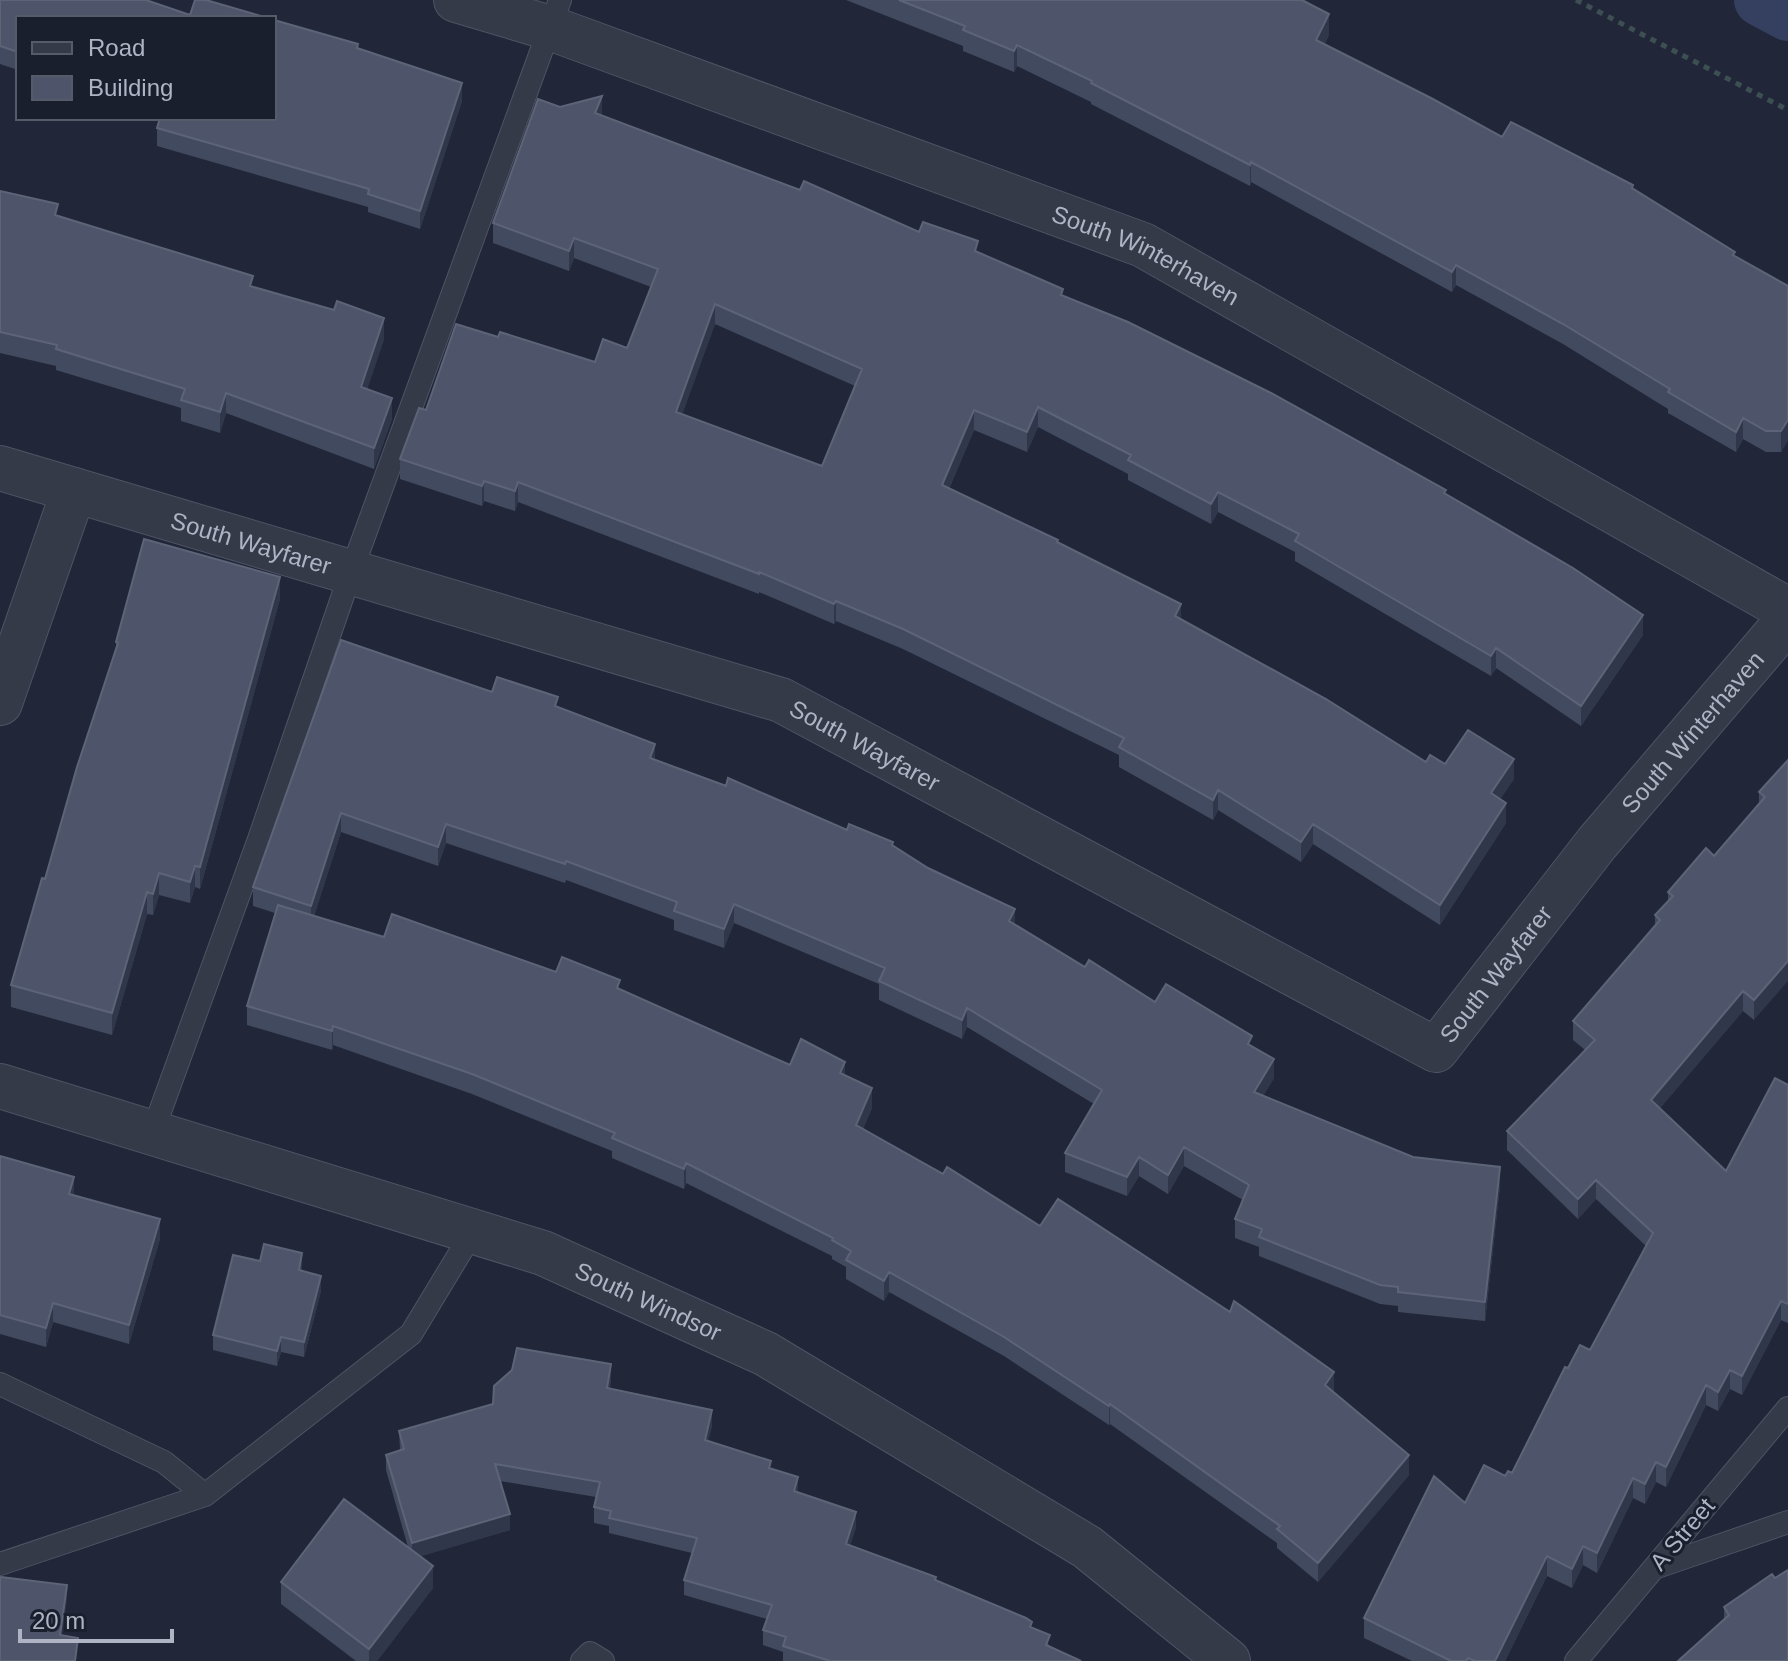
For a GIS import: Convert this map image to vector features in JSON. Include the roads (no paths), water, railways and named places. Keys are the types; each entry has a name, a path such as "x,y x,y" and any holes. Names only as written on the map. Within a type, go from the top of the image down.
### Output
{"street":[{"name":"South Winterhaven","path":"456,0 555,14 1143,245 1788,610"},
{"name":"South Wayfarer","path":"0,468 781,700 1436,1050 1597,843"},
{"path":"0,703 74,490"},
{"name":"South Winterhaven","path":"1597,843 1788,620"},
{"name":"South Windsor","path":"0,1086 543,1253 766,1354 1087,1547 1228,1661"}],"lane":[{"path":"153,1131 259,839 351,572 555,14"},
{"path":"0,1564 205,1495 411,1334 472,1233"},
{"path":"0,1384 164,1462 205,1495"},
{"name":"A Street","path":"1576,1661 1788,1408"},
{"path":"1654,1568 1788,1522"},
{"path":"582,1661 590,1653 603,1661"}],"waterway":[{"path":"1760,0 1788,15"}]}
